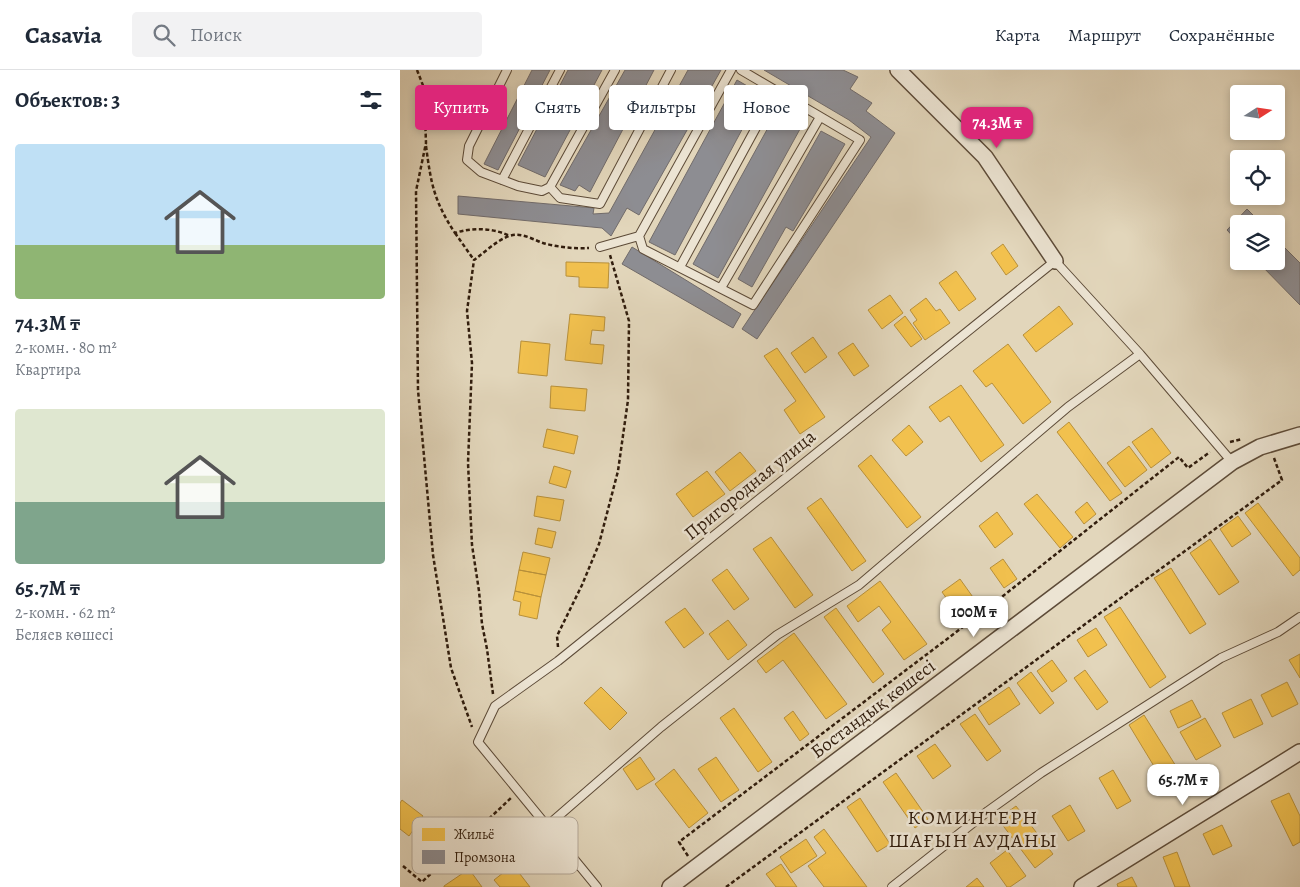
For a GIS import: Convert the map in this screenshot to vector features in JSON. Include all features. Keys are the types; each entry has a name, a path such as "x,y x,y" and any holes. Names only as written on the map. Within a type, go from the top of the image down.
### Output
{"street":[{"path":"898,70 985,157 1054,261"},
{"name":"Бостандық көшесі","path":"670,887 1232,462 1270,444 1300,435"},
{"path":"1082,887 1300,752"}],"lane":[{"path":"508,70 469,146 468,160 481,172 518,186 542,192 550,187 615,70"},
{"path":"502,180 560,70"},
{"path":"550,187 560,198 600,204 671,70"},
{"path":"600,247 639,236 731,70"},
{"path":"741,70 766,85"},
{"path":"639,236 643,249 753,304 860,140 808,110"},
{"path":"721,288 820,117"},
{"path":"680,267 755,130"},
{"path":"1054,261 1140,354 1232,462"},
{"name":"Пригородная улица","path":"478,742 495,706 558,661 1054,261"},
{"path":"557,817 661,727 778,635 860,585 1068,407 1140,354"},
{"path":"892,887 988,811 1041,773 1222,658 1278,632 1300,617"},
{"path":"478,742 540,817"},
{"path":"578,865 596,887"}],"path":[{"path":"417,70 424,88 426,143 431,185 442,213 474,260 467,310 472,363 468,464 471,527 482,624 495,706"},
{"path":"426,143 416,191 418,390 433,554 451,668 478,742"},
{"path":"455,232 481,229 499,231 510,236"},
{"path":"474,260 494,244 510,236 523,235 544,243 580,248 600,247 610,255 629,321 628,400 618,471 599,544 582,585 557,636 558,661"},
{"path":"696,867 679,842 984,611 1179,457 1188,468 1218,446 1246,438"},
{"path":"726,887 1282,480 1270,444"},
{"path":"491,817 518,791"},
{"path":"403,866 412,874"},
{"path":"412,874 422,882 430,874"}],"building: Жильё":[{"path":"1003,244 1018,266 1006,275 991,253"},
{"path":"566,262 609,263 608,288 579,287 579,277 566,276"},
{"path":"956,271 976,299 959,311 939,283"},
{"path":"890,295 903,313 882,329 868,310"},
{"path":"926,298 936,311 940,309 950,323 925,340 913,323 917,320 910,310"},
{"path":"1059,306 1073,324 1036,352 1023,335"},
{"path":"570,314 605,317 604,331 592,330 590,344 604,345 602,364 565,360"},
{"path":"905,316 922,339 911,347 894,325"},
{"path":"813,337 827,357 805,373 791,353"},
{"path":"521,341 550,344 547,376 518,373"},
{"path":"853,343 869,366 854,376 838,353"},
{"path":"1008,344 1051,402 1023,424 992,383 986,387 973,371"},
{"path":"777,348 825,417 800,434 784,410 796,401 764,356"},
{"path":"961,385 1004,445 981,462 949,416 940,422 929,407"},
{"path":"551,386 587,389 585,411 550,408"},
{"path":"1069,422 1122,493 1110,501 1057,432"},
{"path":"909,425 923,442 906,456 892,440"},
{"path":"1152,428 1171,453 1151,468 1132,442"},
{"path":"547,429 578,436 574,454 543,447"},
{"path":"1129,446 1147,470 1125,487 1107,463"},
{"path":"740,452 756,471 730,491 715,472"},
{"path":"871,455 921,517 907,528 858,466"},
{"path":"554,466 571,471 566,488 549,483"},
{"path":"707,471 725,494 693,517 676,494"},
{"path":"1037,494 1073,537 1060,548 1024,504"},
{"path":"537,496 564,500 560,521 534,516"},
{"path":"821,498 866,561 852,571 807,508"},
{"path":"1087,502 1096,514 1084,524 1075,512"},
{"path":"1258,503 1300,558 1300,570 1293,576 1245,513"},
{"path":"997,512 1013,534 995,548 979,526"},
{"path":"1238,516 1251,534 1232,547 1220,529"},
{"path":"538,528 556,532 552,548 535,544"},
{"path":"771,537 813,595 795,608 753,549"},
{"path":"1210,539 1239,582 1219,595 1190,553"},
{"path":"523,552 550,558 546,575 519,570"},
{"path":"1003,559 1017,579 1004,588 990,568"},
{"path":"1171,568 1206,624 1190,634 1154,578"},
{"path":"727,569 749,599 734,610 712,580"},
{"path":"519,570 546,575 541,597 515,591"},
{"path":"960,579 980,607 962,620 942,592"},
{"path":"880,581 927,644 904,660 882,630 891,622 879,606 858,622 847,606"},
{"path":"515,591 541,597 537,619 519,615 521,602 513,600"},
{"path":"1120,607 1166,677 1150,688 1104,617"},
{"path":"685,608 704,633 684,648 665,622"},
{"path":"836,608 884,674 873,683 824,617"},
{"path":"728,620 747,645 728,660 709,634"},
{"path":"1096,628 1107,645 1088,657 1077,640"},
{"path":"794,633 847,704 826,719 783,660 766,673 757,661"},
{"path":"1300,654 1300,678 1289,660"},
{"path":"1052,660 1067,681 1052,692 1037,671"},
{"path":"1085,670 1108,702 1097,710 1074,678"},
{"path":"1031,672 1054,703 1040,714 1017,683"},
{"path":"1287,682 1298,704 1272,717 1261,695"},
{"path":"601,687 627,713 610,730 584,703"},
{"path":"1009,687 1020,704 989,725 978,708"},
{"path":"1251,699 1263,724 1234,738 1222,713"},
{"path":"1192,700 1201,717 1178,728 1170,711"},
{"path":"734,708 772,762 758,772 720,718"},
{"path":"793,711 809,734 800,741 784,718"},
{"path":"975,714 1001,751 987,761 960,724"},
{"path":"1144,715 1179,771 1163,781 1129,725"},
{"path":"1205,718 1221,746 1196,760 1180,732"},
{"path":"935,744 951,766 933,779 917,756"},
{"path":"640,757 655,779 637,790 623,769"},
{"path":"716,757 739,790 721,802 698,769"},
{"path":"674,769 708,813 689,828 655,784"},
{"path":"1113,770 1131,801 1117,809 1099,778"},
{"path":"896,773 928,819 915,828 883,782"},
{"path":"1289,793 1300,816 1300,842 1293,846 1271,801"},
{"path":"860,798 890,844 877,852 847,807"},
{"path":"402,800 423,816 412,817 412,832 409,836 400,829 400,803"},
{"path":"1070,805 1085,831 1068,841 1052,816"},
{"path":"1016,806 1053,854 1035,868 998,819"},
{"path":"1222,825 1232,846 1213,855 1203,834"},
{"path":"824,829 867,887 824,887 808,866 826,853 814,837"},
{"path":"806,839 817,856 791,873 780,857"},
{"path":"1007,850 1026,876 1010,887 1007,887 990,863"},
{"path":"1177,852 1190,887 1175,887 1163,857"},
{"path":"781,864 797,887 776,887 766,874"},
{"path":"462,874 473,874 482,887 444,887"},
{"path":"502,874 520,874 530,887 500,887 494,880"},
{"path":"1132,877 1137,887 1118,887 1117,884"},
{"path":"977,878 984,887 966,887"}],"building: Промзона":[{"path":"532,70 550,70 542,85 524,85"},
{"path":"568,70 602,70 594,85 560,85"},
{"path":"625,70 654,70 646,85 617,85"},
{"path":"688,70 721,70 713,85 680,85"},
{"path":"764,70 843,70 858,77 850,89 872,103 866,111 895,133 757,339 742,329 871,137 849,120 808,96 808,85 790,85"},
{"path":"737,80 746,85 734,85"},
{"path":"609,98 609,130 623,130 590,192 579,185 575,191 560,185 591,130 599,130 599,116"},
{"path":"517,99 517,130 519,130 498,170 484,164 501,130 507,130 507,119"},
{"path":"724,104 724,130 742,130 675,255 649,242 710,130 714,130 714,122"},
{"path":"536,130 570,130 545,177 518,165"},
{"path":"655,130 687,130 639,215 627,208 611,236 602,228 458,214 458,196 594,208 593,214 609,213"},
{"path":"767,130 799,130 718,278 693,264"},
{"path":"821,131 845,144 793,231 786,227 752,287 738,279"},
{"path":"1247,209 1253,215 1241,215"},
{"path":"632,247 741,314 733,328 622,264"},
{"path":"1285,248 1300,263 1300,305 1266,270 1285,270"}],"district":[{"name":"КОМИНТЕРН ШАҒЫН АУДАНЫ","path":"973,828"}]}
